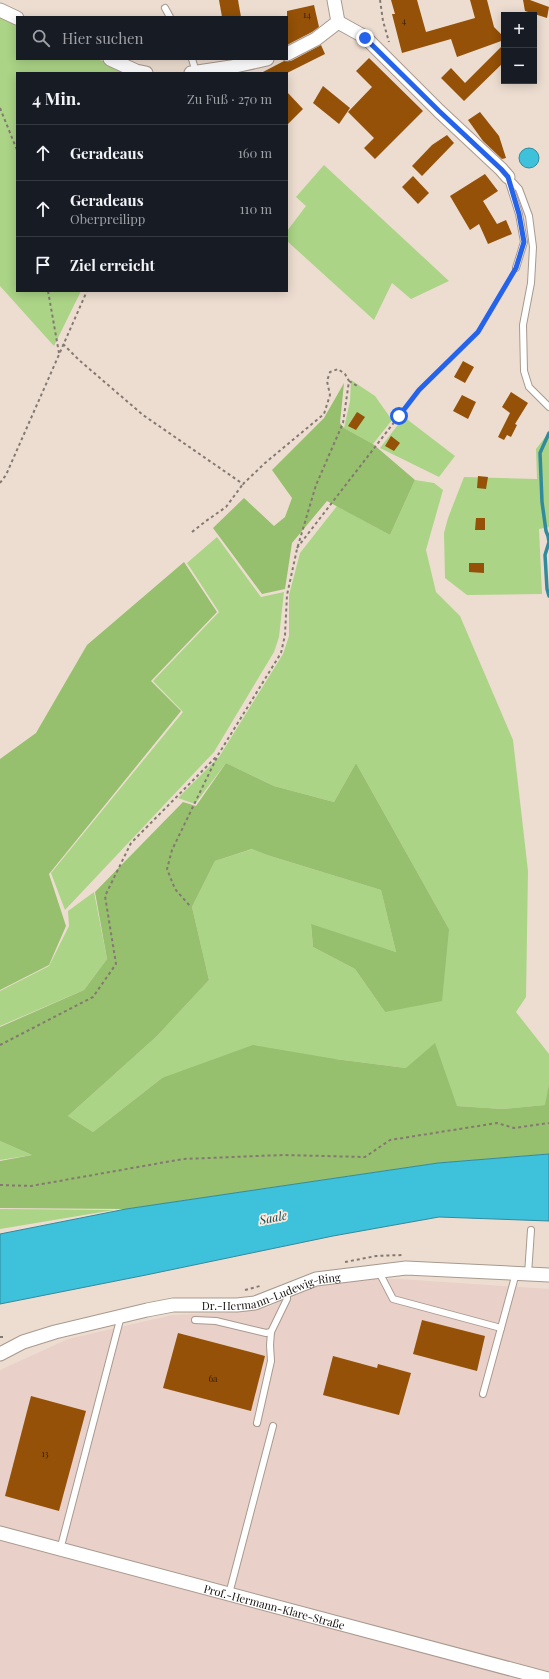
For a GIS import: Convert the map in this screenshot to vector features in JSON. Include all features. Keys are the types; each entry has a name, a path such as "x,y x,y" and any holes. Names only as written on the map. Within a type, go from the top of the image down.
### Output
{"street":[{"path":"334,0 338,22 365,38 508,177"},
{"path":"0,10 16,18"},
{"path":"288,53 316,39 338,22"},
{"path":"112,60 141,72"},
{"path":"194,72 231,67 262,60"},
{"name":"Dr.-Hermann-Ludewig-Ring","path":"0,1354 23,1342 42,1336 122,1316 173,1306 237,1305 255,1303 316,1279 406,1268 549,1275"},
{"name":"Prof.-Hermann-Klare-Straße","path":"0,1533 548,1679"}],"lane":[{"path":"164,8 169,16"},
{"path":"192,60 194,72"},
{"path":"508,177 519,214 524,242 516,268"},
{"path":"508,177 519,189 529,216 533,247 531,283 523,325 524,371 529,387 549,407"},
{"path":"483,1394 501,1328 522,1274 531,1230"},
{"path":"379,1271 393,1299 501,1328"},
{"path":"257,1423 271,1360 271,1332 287,1299 287,1290"},
{"path":"60,1550 122,1316"},
{"path":"195,1320 216,1321 266,1333 271,1332"},
{"path":"229,1594 273,1426"}],"path":[{"path":"380,0 386,34"},
{"path":"0,108 16,148"},
{"path":"297,549 419,390 478,332 516,268"},
{"path":"48,292 59,354"},
{"path":"0,483 6,474 87,292"},
{"path":"63,344 143,415 243,484"},
{"path":"192,532 206,520 226,507 243,484 265,462 324,414 330,395 327,381 330,372 338,369 345,374 349,381 359,387"},
{"path":"190,906 175,889 167,869 172,850 218,755 281,653 286,635 287,595 297,549 316,485 343,423 349,381"},
{"path":"0,1045 93,997 116,964 105,896 131,843 218,755"},
{"path":"0,1185 31,1186 183,1158 283,1155 364,1157 390,1140 497,1123 514,1128 549,1123"}],"shaded area":[{"path":"362,1279 399,1279 549,1289 549,1679 0,1679 0,1370 68,1339 172,1315 238,1312 266,1308 302,1291 330,1283"}],"green space":[{"path":"0,16 16,23 16,60 100,60 128,72 16,72 16,292 81,292 54,346 0,286"},
{"path":"324,165 449,281 411,299 392,283 374,320 288,242 288,230 306,206 296,197"},
{"path":"351,380 375,396 392,420 373,444 344,428 350,401"},
{"path":"344,383 340,423 344,428 373,444 415,480 390,535 327,501 292,543 285,589 262,594 213,528 244,498 274,526 285,517 292,498 272,470 324,418"},
{"path":"404,417 455,456 439,477 380,448"},
{"path":"549,432 549,527 539,529 542,594 467,595 445,578 444,533 448,518 464,477 537,479 536,449"},
{"path":"415,480 434,483 443,490 426,550 436,592 460,616 513,740 528,871 526,997 516,1012 549,1054 549,1084 546,1105 502,1109 457,1106 406,1068 335,1059 162,1078 93,1132 68,1116 157,1036 209,980 192,907 215,861 253,849 267,855 381,890 396,952 311,925 313,947 355,969 385,1012 449,929 356,763 334,802 274,786 226,763 195,804 178,798 219,757 283,654 289,636 289,595 300,553 337,506 390,535"},
{"path":"217,537 261,597 284,592 279,637 274,652 214,752 65,910 51,873 183,712 153,681 219,612 187,563"},
{"path":"184,562 217,612 151,681 181,711 49,874 66,926 49,965 0,990 0,759 36,733 87,645"},
{"path":"226,763 274,786 334,802 356,763 449,929 442,1001 385,1012 355,969 313,947 311,924 396,952 381,890 252,849 215,861 192,907 209,980 157,1036 68,1116 93,1132 162,1078 253,1045 335,1059 406,1068 435,1043 457,1106 502,1109 545,1105 549,1084 549,1154 438,1163 126,1209 0,1208 0,1161 32,1155 0,1141 0,1027 84,990 107,959 95,892 183,802 196,806"},
{"path":"94,892 107,959 84,990 0,1026 0,991 49,966 69,926 68,911"},
{"path":"0,1141 32,1155 0,1160"},
{"path":"0,1209 114,1210 0,1229"}],"water":[{"path":"529,148 536,151 539,158 536,165 529,168 522,165 519,158 522,151"},
{"name":"Saale","path":"549,1154 549,1221 439,1217 333,1236 0,1304 0,1234 126,1209 438,1163"}],"building":[{"path":"219,0 238,0 241,16 222,16"},
{"path":"391,0 417,0 426,32 475,18 470,0 487,0 494,27 501,34 501,41 457,57 451,39 402,53 392,14 395,14"},
{"path":"523,0 530,0 549,7 547,18 537,15 537,12 525,11"},
{"path":"314,5 319,27 288,44 287,11"},
{"path":"321,45 325,54 288,72 263,72 284,61 291,61"},
{"path":"501,47 501,65 464,101 441,78 451,68 465,83"},
{"path":"369,58 423,111 375,159 364,148 374,138 348,112 372,87 356,71"},
{"path":"323,86 350,108 339,124 313,103"},
{"path":"288,93 303,109 288,124"},
{"path":"480,112 499,136 506,158 502,159 483,141 468,120"},
{"path":"447,135 454,143 422,176 412,166 432,145"},
{"path":"485,174 498,191 483,201 497,224 506,220 512,234 488,244 479,224 470,230 450,196"},
{"path":"413,176 429,193 418,204 402,187"},
{"path":"463,361 474,367 465,383 454,377"},
{"path":"511,392 528,403 515,424 517,425 511,437 507,435 504,440 498,437 510,413 502,407"},
{"path":"462,395 476,402 468,419 453,411"},
{"path":"357,412 365,417 356,430 348,426"},
{"path":"391,436 400,443 394,451 385,446"},
{"path":"478,476 488,477 486,489 477,488"},
{"path":"476,518 485,518 485,530 475,530"},
{"path":"469,563 484,563 484,573 469,572"},
{"path":"422,1320 485,1336 477,1371 413,1354"},
{"path":"178,1333 265,1356 251,1411 163,1388"},
{"path":"333,1356 377,1368 378,1364 411,1373 399,1415 323,1395"},
{"path":"31,1396 86,1411 59,1511 5,1496"}],"waterway":[{"path":"549,433 540,453 542,502 549,542 545,555 547,589 549,596"}],"route":[{"path":"365,38 508,177 519,214 524,242 516,268 478,332 419,390 399,416"}]}
